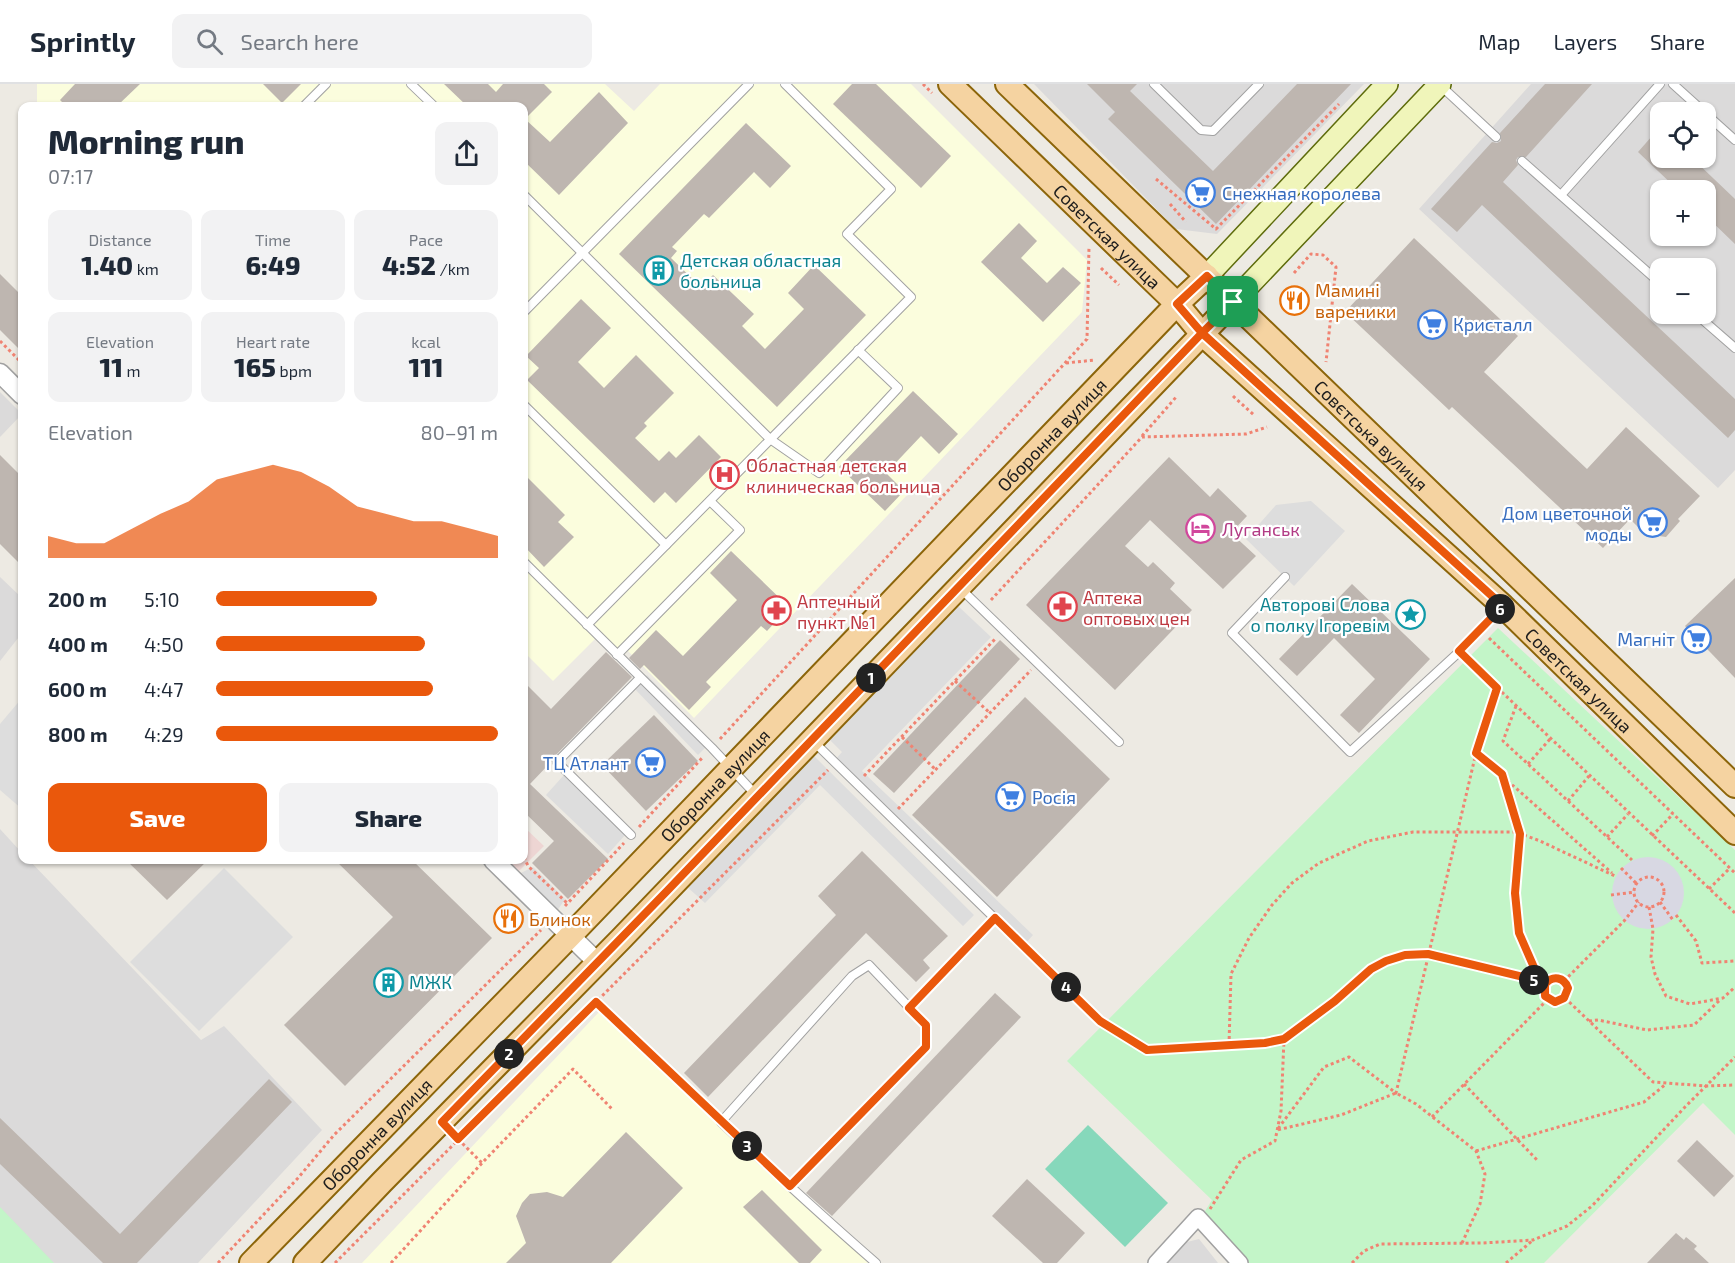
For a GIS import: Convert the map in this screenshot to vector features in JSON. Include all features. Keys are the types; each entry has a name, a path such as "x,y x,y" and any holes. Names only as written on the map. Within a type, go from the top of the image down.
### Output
{"main road":[{"name":"Советская улица","path":"950,84 1177,304 1202,333 1503,606 1734,831"},
{"name":"Совєтська вулиця","path":"1007,84 1735,786"},
{"path":"1207,276 1387,84"},
{"path":"1233,302 1440,84"},
{"name":"Оборонна вулиця","path":"251,1263 570,936 1177,304 1207,276"},
{"name":"Оборонна вулиця","path":"305,1263 758,797 1233,302"}],"street":[{"path":"0,373 18,390"},
{"path":"497,864 597,962"},
{"path":"1156,1263 1198,1217 1240,1263"}],"lane":[{"path":"308,102 326,84"},
{"path":"411,84 430,102"},
{"path":"528,308 748,84"},
{"path":"587,625 911,297 847,234 891,189 785,84"},
{"path":"1154,84 1201,130 1213,131 1259,84"},
{"path":"1440,84 1496,137"},
{"path":"1561,195 1660,84"},
{"path":"1672,84 1692,102"},
{"path":"1716,123 1735,140"},
{"path":"1522,161 1650,274"},
{"path":"528,199 770,439 819,473 898,388 858,350"},
{"path":"1707,324 1735,348"},
{"path":"528,409 666,545"},
{"path":"617,655 740,530 710,501"},
{"path":"528,566 712,748 758,797"},
{"path":"1284,577 1232,633 1350,752 1459,651 1503,606"},
{"path":"959,587 1119,742"},
{"path":"631,836 557,762 640,678"},
{"path":"812,740 1100,1021"},
{"path":"909,1008 995,918"},
{"path":"790,1186 926,1047 926,1025 869,965 852,976 721,1122 790,1186 876,1263"}],"path":[{"path":"1156,179 1216,229 1343,100"},
{"path":"1170,204 1186,222"},
{"path":"218,1263 298,1178 334,1135 567,903 631,836 1087,339 1089,247"},
{"path":"1294,273 1311,255 1323,255 1336,267 1326,362"},
{"path":"1101,268 1119,285"},
{"path":"0,341 18,359"},
{"path":"1065,363 1102,359"},
{"path":"982,609 1142,437 1177,396"},
{"path":"1233,396 1254,415"},
{"path":"1142,437 1246,434 1267,427"},
{"path":"1480,629 1735,873"},
{"path":"857,784 1004,630"},
{"path":"1459,651 1628,814 1735,913"},
{"path":"891,816 1035,666"},
{"path":"955,681 990,713"},
{"path":"1396,1093 1476,753 1497,688"},
{"path":"1516,706 1503,741 1632,860"},
{"path":"902,737 936,770"},
{"path":"1528,764 1550,739"},
{"path":"1229,1045 1231,974 1249,938 1272,905 1292,882 1319,863 1368,841 1413,832 1457,831 1520,834 1615,876 1476,753"},
{"path":"335,1263 836,763"},
{"path":"1502,774 1520,834 1515,893 1519,933 1540,981"},
{"path":"1568,801 1590,776"},
{"path":"1607,837 1628,814"},
{"path":"1652,836 1673,814"},
{"path":"527,864 567,903"},
{"path":"1621,868 1636,883"},
{"path":"1709,889 1730,868"},
{"path":"1645,877 1654,877 1661,882 1664,890 1663,898 1649,907 1635,898 1636,883 1645,877"},
{"path":"1611,895 1635,892"},
{"path":"1564,981 1624,921 1639,902"},
{"path":"1660,902 1673,920"},
{"path":"1649,907 1653,929 1651,957 1655,974 1666,996 1690,1004 1722,998"},
{"path":"1676,915 1696,941 1702,963 1735,961"},
{"path":"1100,1021 1147,1050 1284,1039 1335,1001 1371,969 1405,955 1428,954 1545,984"},
{"path":"1554,978 1564,981 1568,992 1564,998 1558,1002 1548,999 1544,992 1545,984 1554,978"},
{"path":"1588,1021 1598,1020 1647,1030 1694,1025 1735,987"},
{"path":"1564,998 1653,1082 1706,1086 1735,1085"},
{"path":"1432,1117 1548,999"},
{"path":"596,1002 721,1122"},
{"path":"1207,1213 1240,1160 1275,1141 1281,1110 1284,1039"},
{"path":"1277,1130 1324,1067 1349,1057 1396,1093 1416,1104 1476,1151 1485,1173 1480,1204 1462,1243"},
{"path":"1506,1263 1533,1240 1567,1226 1592,1206 1735,1057"},
{"path":"391,1263 482,1163 573,1069 612,1109"},
{"path":"1464,1084 1537,1160"},
{"path":"1476,1151 1644,1102 1666,1084"},
{"path":"1277,1130 1341,1115 1396,1093"},
{"path":"442,1122 482,1163"},
{"path":"1352,1263 1365,1251 1380,1244 1533,1240"}],"shaded area":[{"name":"Областная детская клиническая больница","path":"37,84 605,84 634,111 660,84 911,84 1087,260 1082,312 694,718 628,651 619,661 595,639 553,681 528,656 528,102 37,102"},
{"path":"1034,84 1364,84 1217,234 1176,229"},
{"path":"1531,84 1735,84 1735,470 1718,488 1419,209"},
{"path":"0,392 18,410 18,418 0,437"},
{"path":"1311,501 1345,531 1294,586 1246,539 1276,505"},
{"path":"0,577 18,594 18,638 0,661"},
{"path":"957,605 991,637 862,771 1033,935 1025,944 834,761 842,752 829,739"},
{"path":"647,675 711,742 698,755 634,688"},
{"path":"18,703 18,806 0,790 0,724"},
{"path":"812,754 974,915 963,926 820,785 705,903 685,885"},
{"path":"564,775 626,834 608,854 546,795"},
{"path":"0,829 18,849 18,864 33,864 201,1040 224,1026 322,1130 198,1263 0,1263"},
{"path":"528,831 544,846 528,862"},
{"path":"1641,857 1655,857 1674,867 1684,886 1684,900 1674,919 1655,929 1641,929 1622,919 1612,900 1612,886 1622,867"},
{"path":"511,864 526,864 519,871"},
{"path":"533,867 565,899 557,911 519,874"},
{"path":"224,868 293,937 199,1031 130,962"},
{"path":"599,1012 835,1231 868,1263 362,1263"},
{"path":"1199,1239 1218,1263 1167,1263 1187,1242"}],"green space":[{"path":"1498,628 1735,850 1735,1135 1703,1103 1544,1263 1243,1263 1202,1216 1212,1200 1067,1061"},
{"path":"1088,1125 1168,1203 1125,1247 1045,1169"},
{"path":"0,1207 54,1263 0,1263"}],"building":[{"path":"75,84 140,84 121,102 62,102 60,100"},
{"path":"263,84 301,84 283,102"},
{"path":"444,84 488,84 496,92 503,84 544,84 552,92 528,116 528,102 463,102"},
{"path":"852,84 876,84 951,156 921,188 833,104"},
{"path":"1087,84 1137,84 1130,91 1213,171 1297,84 1351,84 1216,224 1108,119 1115,112"},
{"path":"1545,84 1592,84 1526,157 1518,157 1516,160 1518,165 1503,182 1650,319 1650,324 1655,324 1735,399 1735,430 1728,438 1482,205 1457,232 1431,209 1492,142 1501,141 1500,133"},
{"path":"599,92 628,123 559,195 528,165 528,122 550,142"},
{"name":"Детская областная больница","path":"746,123 791,166 770,188 754,172 709,218 704,214 672,247 677,251 671,258 701,287 713,275 754,314 742,326 765,349 804,309 788,293 814,265 866,315 777,407 619,254"},
{"path":"1650,138 1650,163 1638,152"},
{"path":"1655,168 1702,168 1715,180 1667,180"},
{"path":"1716,181 1735,199 1735,244 1716,226"},
{"path":"1019,223 1037,241 1021,258 1047,283 1063,267 1081,283 1043,322 981,262"},
{"path":"1414,238 1518,336 1484,372 1587,469 1626,427 1700,496 1678,519 1680,521 1666,537 1645,534 1630,519 1603,548 1452,407 1449,410 1345,312"},
{"path":"0,274 18,292 18,348 0,330"},
{"path":"581,299 611,328 578,362 604,388 636,355 674,393 644,423 647,426 635,438 659,461 669,451 676,458 699,435 721,457 676,503 665,492 654,503 528,381 539,368 528,358 528,354"},
{"path":"913,391 958,434 939,454 921,436 886,473 904,491 885,511 839,467"},
{"path":"0,455 18,473 18,562 0,544"},
{"path":"1169,457 1210,497 1218,488 1247,516 1231,533 1256,556 1223,589 1150,520 1125,546 1148,567 1153,562 1175,583 1170,589 1192,610 1115,690 1026,605"},
{"path":"528,478 565,515 558,522 574,537 544,567 528,550"},
{"path":"731,551 789,607 767,631 761,626 706,682 711,687 689,710 644,665 640,669 629,658 656,630 683,656 737,600 710,573"},
{"path":"1735,578 1735,678 1685,626"},
{"path":"1352,584 1430,659 1359,733 1340,715 1375,679 1334,638 1297,676 1279,659"},
{"path":"1000,640 1020,659 894,793 873,774"},
{"path":"606,652 632,677 530,784 608,859 568,899 532,863 554,841 528,816 528,686 551,709"},
{"name":"Росія","path":"1025,697 1110,779 997,897 912,815"},
{"name":"ТЦ Атлант","path":"654,715 698,761 646,811 602,765"},
{"path":"862,851 948,936 923,960 930,968 916,982 866,933 708,1097 684,1073 836,915 818,896"},
{"path":"130,864 204,864 167,900"},
{"name":"МЖК","path":"339,864 416,864 492,938 345,1086 284,1025 393,917"},
{"path":"995,993 1021,1017 832,1216 806,1193"},
{"path":"269,1079 292,1102 137,1263 103,1263 0,1164 0,1118 120,1234"},
{"path":"626,1132 683,1188 611,1263 506,1263 526,1243 516,1216 522,1203 530,1194 547,1192 563,1197"},
{"path":"1697,1140 1734,1176 1714,1197 1677,1161"},
{"path":"1027,1179 1085,1233 1057,1263 1043,1263 992,1216"},
{"path":"762,1190 822,1250 810,1263 799,1263 743,1207"},
{"path":"1676,1233 1684,1240 1686,1237 1697,1246 1694,1249 1709,1263 1647,1263"}],"place":[{"name":"Снежная королева","path":"1201,193"},
{"name":"Детская областная больница","path":"659,270"},
{"name":"Мамині вареники","path":"1294,300"},
{"name":"Кристалл","path":"1432,324"},
{"name":"Областная детская клиническая больница","path":"725,475"},
{"name":"Дом цветочной моды","path":"1653,523"},
{"name":"Луганськ","path":"1201,529"},
{"name":"Аптека оптовых цен","path":"1062,607"},
{"name":"Аптечный пункт №1","path":"776,611"},
{"name":"Авторові Слова о полку Ігоревім","path":"1411,614"},
{"name":"Магніт","path":"1696,639"},
{"name":"ТЦ Атлант","path":"650,763"},
{"name":"Росія","path":"1011,797"},
{"name":"Блинок","path":"508,919"},
{"name":"МЖК","path":"388,982"}],"route":[{"path":"1233,302 1202,333 621,939 442,1122 458,1139 596,1002 790,1186 926,1047 926,1025 909,1008 995,918 1100,1021 1147,1050 1265,1043 1284,1039 1335,1001 1371,969 1405,955 1428,954 1545,984 1550,979 1562,979 1568,988 1564,998 1555,1002 1545,996 1545,984 1540,981 1519,933 1515,893 1520,834 1502,774 1476,753 1497,688 1459,651 1503,606 1202,333 1177,304 1207,276 1233,302"}]}
